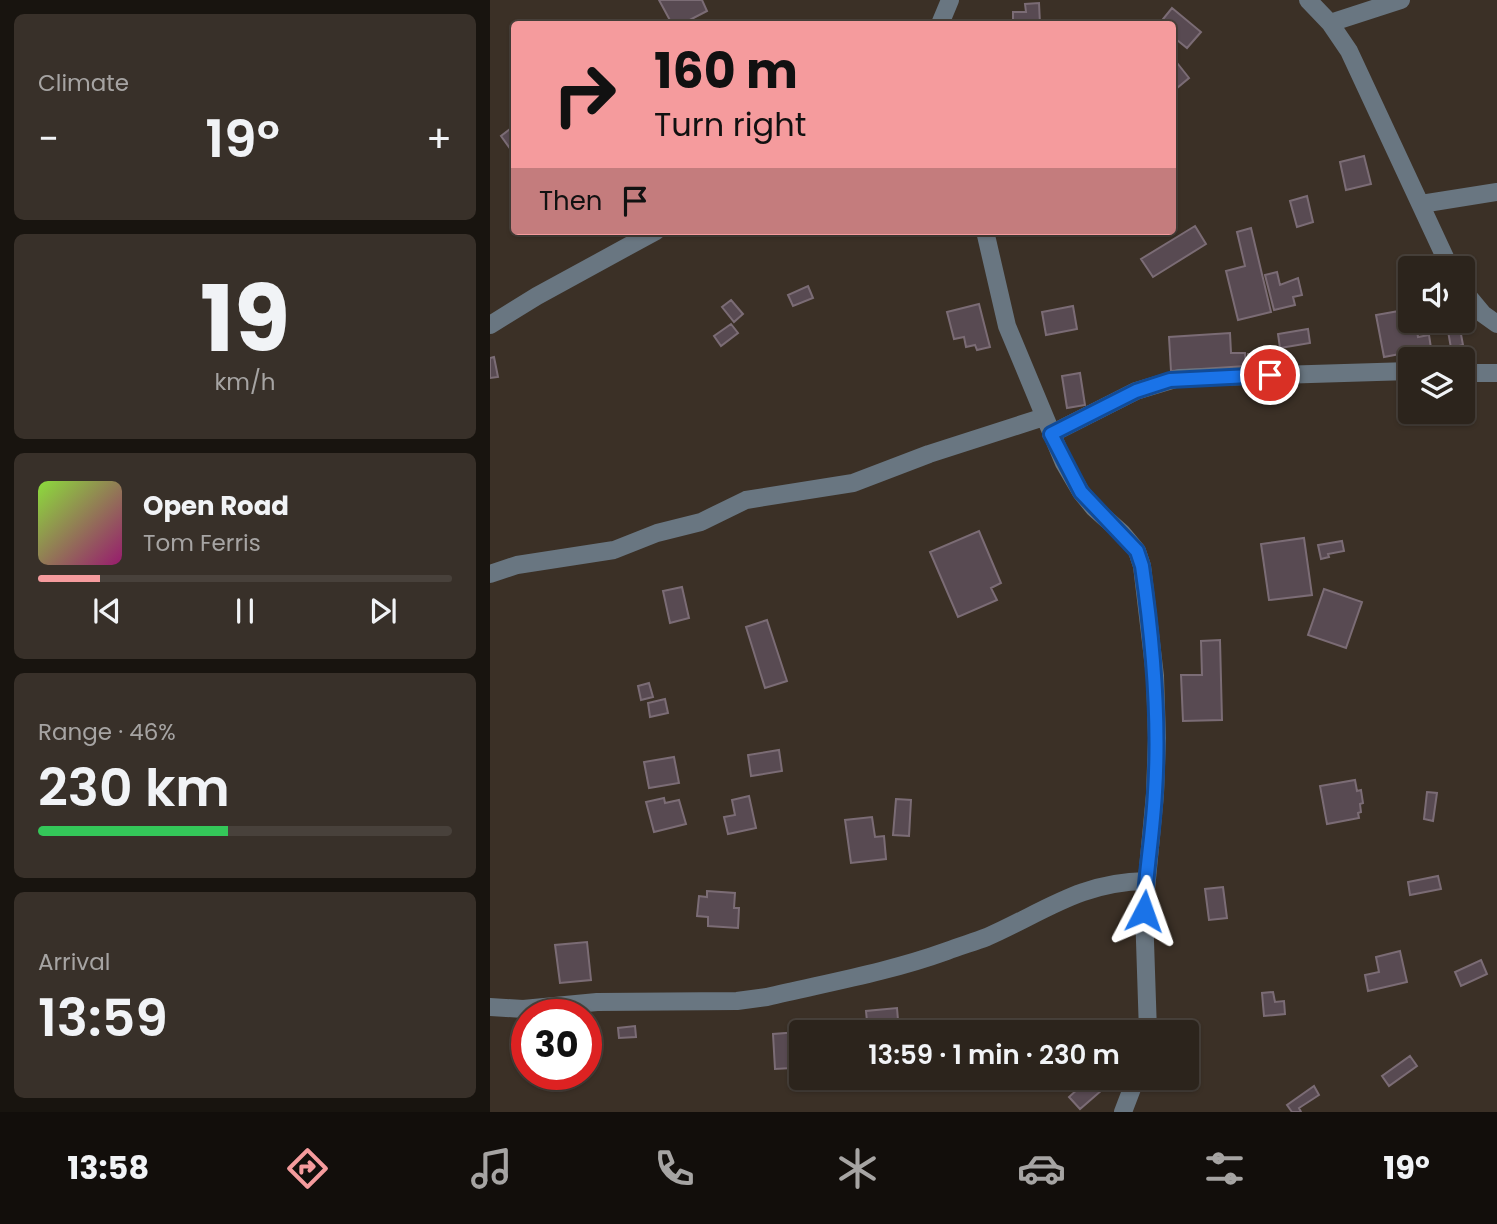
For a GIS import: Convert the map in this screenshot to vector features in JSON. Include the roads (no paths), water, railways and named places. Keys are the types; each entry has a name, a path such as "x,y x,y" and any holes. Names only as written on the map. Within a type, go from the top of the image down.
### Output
{"street":[{"path":"941,21 950,0"},
{"path":"1308,0 1330,23 1349,51 1445,256"},
{"path":"1330,23 1401,0"},
{"path":"1421,204 1497,192"},
{"path":"490,325 649,235"},
{"path":"986,235 1007,326 1051,434 1081,492 1137,551 1142,566 1155,676 1157,738 1155,794 1146,881 1144,961 1147,1020"},
{"path":"1475,305 1497,324"},
{"path":"1051,434 1136,391 1180,378 1398,371"},
{"path":"1475,373 1497,373"},
{"path":"490,574 517,565 614,550 657,533 701,522 746,500 853,483 929,454 1044,417"},
{"path":"490,1007 523,1009 597,1002 737,1001 767,997 943,953 987,937 1082,891 1125,881 1146,881"},
{"path":"1123,1112 1131,1090"}]}
